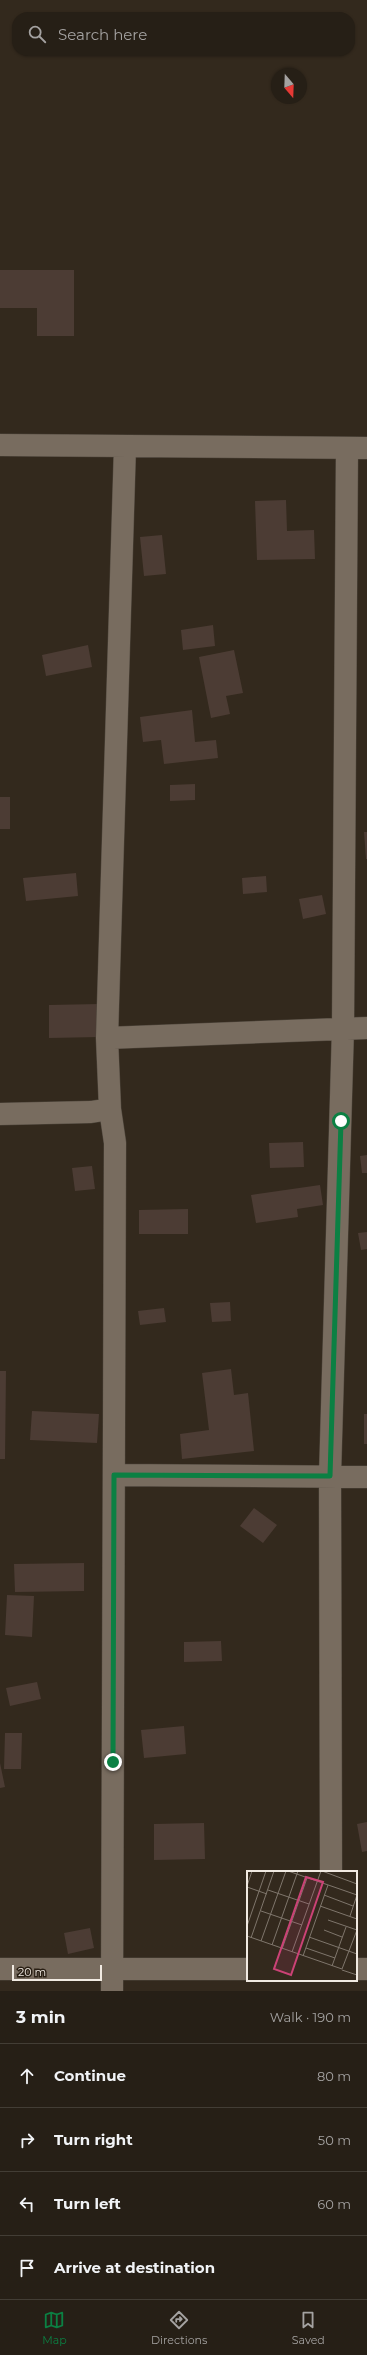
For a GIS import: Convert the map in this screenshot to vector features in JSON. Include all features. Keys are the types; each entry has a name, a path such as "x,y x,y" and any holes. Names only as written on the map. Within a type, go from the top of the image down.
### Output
{"street":[{"path":"0,445 357,448 343,1028 330,1476 331,1871"},
{"path":"112,1991 115,1143 110,1109 107,1038 125,446"},
{"path":"107,1038 367,1028"},
{"path":"0,1114 92,1112 110,1109"},
{"path":"114,1475 367,1476"},
{"path":"0,1969 247,1969"}],"building":[{"path":"0,270 74,270 74,336 37,336 37,308 0,308"},
{"path":"286,500 287,531 314,530 315,559 257,560 255,501"},
{"path":"162,535 166,574 144,576 140,537"},
{"path":"213,625 215,646 183,650 181,630"},
{"path":"88,645 92,667 46,676 42,655"},
{"path":"234,650 243,693 226,696 230,714 211,718 199,657"},
{"path":"192,710 195,742 216,740 218,758 164,764 161,740 143,742 140,717"},
{"path":"195,784 195,800 170,801 170,785"},
{"path":"0,797 10,797 10,829 0,829"},
{"path":"364,832 367,832 367,859 366,859"},
{"path":"76,873 78,896 26,901 23,878"},
{"path":"266,876 267,892 243,894 242,878"},
{"path":"322,895 326,914 303,919 299,899"},
{"path":"99,1004 100,1037 49,1038 49,1005"},
{"path":"303,1142 304,1167 270,1168 269,1143"},
{"path":"367,1155 367,1173 362,1173 360,1156"},
{"path":"92,1166 95,1189 75,1191 72,1168"},
{"path":"320,1185 323,1205 297,1209 298,1217 256,1223 251,1195"},
{"path":"188,1209 188,1234 139,1234 139,1210"},
{"path":"367,1232 367,1249 361,1250 358,1233"},
{"path":"230,1302 231,1321 212,1322 210,1303"},
{"path":"164,1308 166,1322 140,1325 138,1311"},
{"path":"231,1369 234,1395 248,1393 254,1451 182,1459 180,1434 209,1430 202,1373"},
{"path":"0,1371 6,1371 5,1459 0,1459"},
{"path":"32,1411 99,1414 97,1443 30,1440"},
{"path":"364,1414 367,1414 367,1444 364,1444"},
{"path":"254,1508 277,1525 263,1543 240,1526"},
{"path":"84,1563 84,1591 15,1592 14,1564"},
{"path":"7,1595 34,1596 32,1637 5,1635"},
{"path":"221,1641 222,1661 184,1662 184,1642"},
{"path":"37,1682 41,1699 10,1706 6,1688"},
{"path":"184,1726 186,1754 144,1758 141,1730"},
{"path":"5,1733 22,1733 21,1769 4,1769"},
{"path":"0,1763 5,1787 0,1788"},
{"path":"367,1822 367,1851 362,1852 357,1824"},
{"path":"204,1823 205,1859 154,1860 154,1824"},
{"path":"90,1928 94,1948 68,1954 64,1933"}],"route":[{"path":"113,1762 114,1475 330,1476 341,1121"}]}
